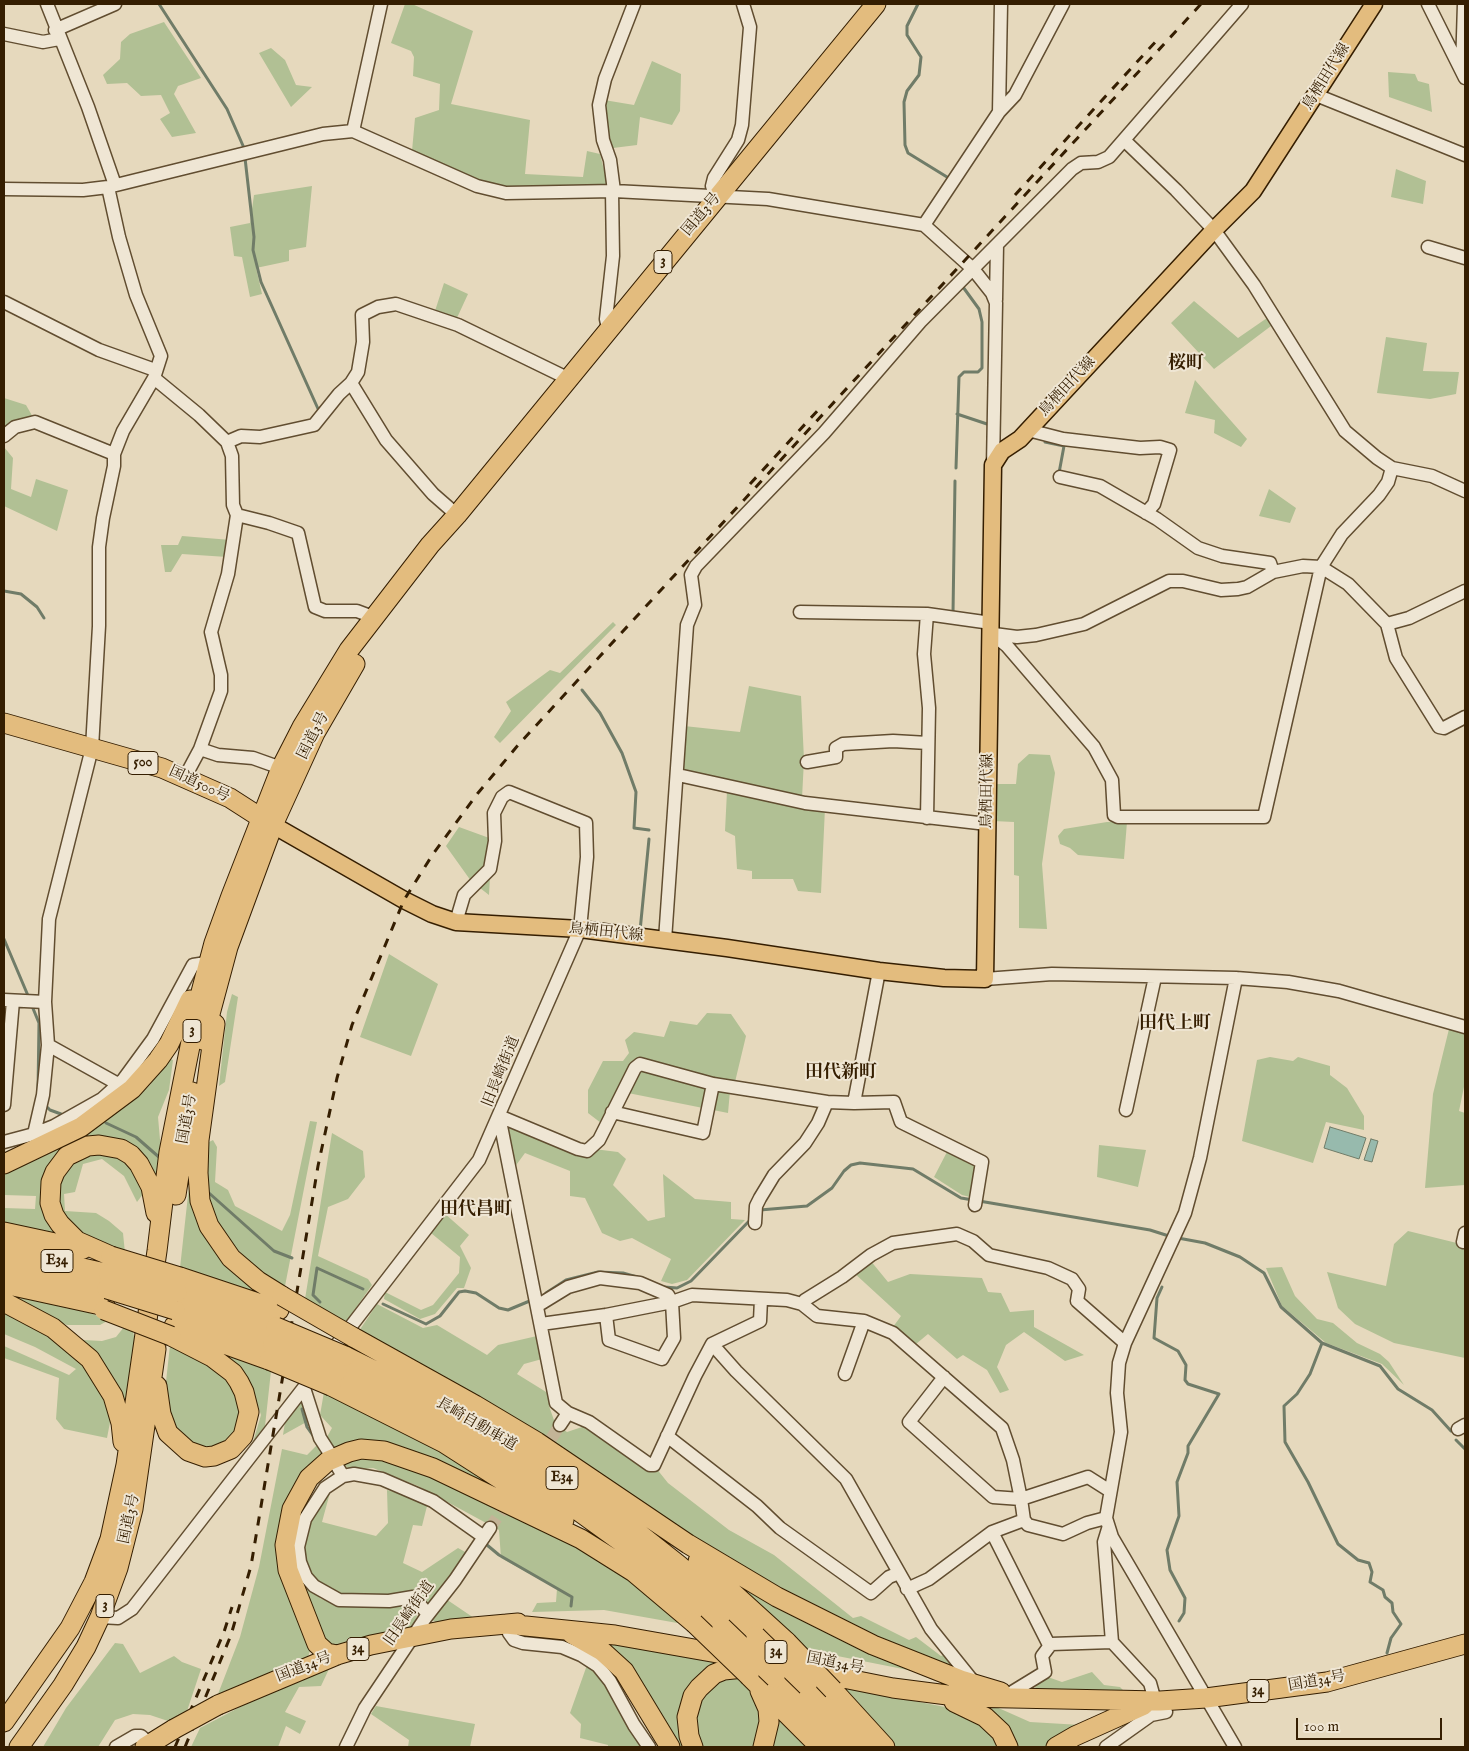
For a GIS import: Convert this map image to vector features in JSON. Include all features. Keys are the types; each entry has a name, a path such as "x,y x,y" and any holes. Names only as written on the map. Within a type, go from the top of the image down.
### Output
{"highway":[{"name":"国道3号","path":"4,1722 56,1650 82,1605 102,1561 121,1496 178,1095 200,996 267,822 281,768 324,687 373,617 608,328 876,4"},
{"name":"国道3号","path":"267,822 294,776 336,694 387,614 455,518"},
{"name":"国道500号","path":"4,723 162,768 230,798 267,822"},
{"name":"国道3号","path":"19,1747 63,1685 100,1617 118,1568 133,1510 172,1313 192,1096 221,945"},
{"path":"4,1164 81,1127 132,1089 158,1060 168,1044 206,963 221,945"},
{"path":"221,945 220,985 199,1140 198,1173 200,1201 209,1226 230,1258 258,1281 276,1327 344,1358 408,1423 484,1467 568,1523 640,1576 749,1676 820,1747"},
{"path":"107,1287 87,1246 72,1237 60,1224 50,1203 51,1182 60,1164 67,1156 88,1146 99,1145 121,1149 139,1164 154,1199 157,1251"},
{"path":"4,1232 107,1287 172,1313 276,1327 344,1358 403,1365 537,1442 643,1515 726,1568 820,1619 873,1645 976,1685 1007,1694"},
{"name":"長崎自動車道","path":"4,1250 107,1287 172,1313 276,1327 424,1394 552,1471 673,1560 756,1636 807,1686 864,1747"},
{"name":"長崎自動車道","path":"4,1266 107,1287"},
{"path":"4,1284 52,1293 107,1287 172,1313 233,1374 244,1392 249,1412 246,1428 238,1443 222,1454 205,1457 196,1455 180,1446 168,1432 158,1402 172,1313"},
{"path":"4,1302 38,1319 66,1337 90,1359 103,1377 113,1396 121,1423 123,1455 121,1496"},
{"name":"長崎自動車道","path":"344,1358 424,1414 541,1484 635,1552 722,1627 841,1747"},
{"path":"337,1655 327,1653 317,1644 288,1570 284,1545 292,1509 306,1483 328,1461 349,1452 361,1450 384,1451 433,1468 581,1539 640,1576"},
{"path":"643,1515 703,1565 834,1683 885,1747"},
{"name":"国道34号","path":"147,1746 218,1705 337,1655 415,1635 506,1624 580,1622 655,1629 923,1681 1046,1699"},
{"name":"国道34号","path":"506,1624 543,1626 672,1644 834,1683 963,1697 1160,1705 1327,1682 1465,1644"},
{"path":"543,1626 580,1637 614,1661 631,1681 657,1730 670,1747"},
{"path":"694,1747 687,1727 690,1706 699,1688 714,1674 734,1667 752,1667 834,1683"},
{"path":"749,1676 763,1695 768,1709 768,1732 763,1747"},
{"path":"893,1688 950,1700 975,1711 994,1724 1001,1732 1008,1747"},
{"path":"1056,1747 1131,1710 1160,1705"}],"main road":[{"name":"鳥栖田代線","path":"267,822 404,900 432,914 456,922 580,929 880,972 944,978 985,979 993,465 1002,451 1020,439 1214,230 1253,191 1374,4"}],"street":[{"path":"4,1105 24,1001 92,748 99,626 99,547 114,466 114,454 123,431 154,374 160,356 136,294 119,237 112,186 88,107 47,4"},
{"path":"4,34 43,42 116,4"},
{"path":"353,131 381,4"},
{"path":"608,328 606,319 614,256 613,191 610,160 603,140 599,105 605,79 634,4"},
{"path":"717,196 712,186 714,178 738,140 742,125 750,27 742,4"},
{"path":"999,112 1001,4"},
{"path":"924,225 999,112 1006,107 1020,88 1063,4"},
{"path":"665,940 688,625 694,605 695,591 691,574 696,566 824,433 862,391 890,355 1072,169 1081,163 1098,162 1109,157 1242,4"},
{"path":"1428,4 1432,16 1464,73"},
{"path":"1464,4 1464,73"},
{"path":"1316,95 1465,156"},
{"path":"4,189 83,190 112,186 323,134 353,131 477,186 506,193 613,191 768,199 924,225 973,269 992,293 996,303"},
{"path":"1124,140 1214,230 1254,285 1345,431 1392,468 1432,476 1465,491"},
{"path":"993,465 997,245"},
{"path":"1428,247 1465,258"},
{"path":"4,302 99,350 154,374 200,415 226,442 232,456 233,506 237,516 228,574 211,632 222,675 221,691 200,749 185,777"},
{"path":"226,442 241,436 260,437 314,425 339,394 352,383 358,372 363,342 362,315 378,308 396,304 458,326 567,378"},
{"path":"352,383 386,440 455,518"},
{"path":"4,436 15,427 35,422 114,454"},
{"path":"1028,430 1064,439 1140,448 1160,447 1170,450 1154,504 1146,513"},
{"path":"991,628 1094,747 1112,780 1114,815 1118,818 1264,817 1321,567 1342,534 1379,495 1388,482 1392,468"},
{"path":"1060,477 1100,486 1146,513 1198,548 1222,556 1270,563 1273,572"},
{"path":"237,516 270,523 298,533 315,607 325,611 357,611 373,617"},
{"path":"800,612 927,614 991,628 1017,637 1055,632 1084,624 1169,581 1183,581 1221,590 1238,589 1247,587 1273,572 1303,566 1321,567 1348,584 1387,624 1396,658 1439,727 1444,728 1465,717"},
{"path":"1387,624 1409,618 1465,591"},
{"path":"927,614 924,654 929,708 927,818"},
{"path":"807,762 836,758 836,748 842,744 893,741 928,743"},
{"path":"200,749 218,756 253,758 281,768"},
{"path":"678,775 805,803 987,824"},
{"name":"旧長崎街道","path":"456,922 464,895 490,869 495,841 494,813 502,797 509,792 586,823 587,858 580,929 499,1116 556,1403 568,1413"},
{"path":"4,1142 34,1134 54,1126 102,1099 118,1084 153,1039 193,965 206,963"},
{"path":"854,1102 880,972"},
{"path":"985,979 1052,974 1236,978 1288,982 1339,991 1465,1027"},
{"path":"1126,1110 1154,977"},
{"path":"1106,1747 1151,1715 1160,1705 1150,1683 1112,1642 1104,1542 1110,1491 1121,1432 1119,1363 1125,1343 1175,1239 1185,1213 1200,1158 1236,978"},
{"path":"24,1001 48,1045 118,1084"},
{"path":"34,1134 42,1101 48,1045"},
{"path":"100,1617 118,1618 132,1609 479,1160 499,1116 578,1149 587,1150 599,1140 635,1068 640,1064 713,1084 827,1102 894,1102 901,1122 982,1162 976,1202"},
{"path":"612,1112 703,1133 713,1084"},
{"path":"755,1224 756,1206 774,1176 805,1143 818,1123 827,1102"},
{"path":"1465,1232 1463,1242 1465,1242"},
{"path":"802,1304 805,1300 842,1277 871,1255 893,1243 957,1234 973,1241 989,1255 1048,1268 1072,1279 1079,1289 1077,1301 1125,1343"},
{"path":"536,1300 568,1287 600,1278 640,1283 668,1295 672,1302 674,1338 662,1359 609,1340 606,1315"},
{"path":"541,1324 606,1315 672,1302 692,1294 788,1300 802,1304 817,1316 864,1321 893,1333 1002,1428 1013,1460 1024,1520 1028,1525 1063,1534 1087,1523 1107,1523"},
{"path":"560,1425 568,1413 589,1422 650,1465 654,1465 694,1376 712,1344 760,1321 761,1299"},
{"path":"845,1374 864,1321"},
{"path":"712,1344 736,1371 810,1441 846,1479 930,1629 976,1685"},
{"path":"944,1377 910,1422 993,1497 1021,1499 1088,1477 1110,1491"},
{"path":"304,1388 320,1438 329,1452"},
{"path":"667,1436 757,1506 780,1528 871,1593 889,1577 899,1573"},
{"name":"旧長崎街道","path":"346,1747 365,1708 428,1614 487,1533 433,1501 395,1484 370,1476 340,1471 317,1499 300,1532 298,1547 300,1562 306,1577 314,1586 339,1600 389,1601 413,1597 428,1614"},
{"path":"907,1589 930,1579 992,1532 1024,1520"},
{"path":"1107,1523 1235,1747"},
{"path":"992,1532 1038,1625 1051,1644"},
{"path":"506,1624 509,1634 514,1640 523,1643 562,1647 581,1654 598,1666 610,1681 634,1725 649,1747"},
{"path":"1051,1644 1112,1642"},
{"path":"1007,1694 1045,1672 1042,1656 1051,1644"},
{"path":"27,1747 63,1685"},
{"path":"116,1747 135,1736 141,1736 147,1746"}],"shaded area":[{"path":"405,4 412,4 473,31 451,104 530,120 525,174 583,177 587,151 600,154 607,182 604,187 506,188 480,180 412,151 415,118 439,110 440,84 413,76 414,57 411,51 391,43"},
{"path":"164,22 201,78 178,86 174,94 196,133 172,137 160,119 170,113 161,95 141,96 127,83 107,84 103,75 120,59 121,42 130,34"},
{"path":"271,48 285,60 296,85 312,87 291,107 259,53"},
{"path":"652,61 681,74 680,111 672,125 640,117 637,145 613,148 605,127 604,100 634,105"},
{"path":"1388,72 1415,74 1418,81 1429,84 1432,112 1389,97"},
{"path":"1396,169 1426,181 1423,204 1391,197"},
{"path":"312,186 306,247 289,250 289,261 256,268 262,294 250,297 242,257 234,256 230,227 250,223 254,195"},
{"path":"444,283 468,294 456,320 435,311"},
{"path":"1194,301 1238,338 1267,318 1271,326 1214,369 1171,323"},
{"path":"1386,337 1427,343 1423,371 1459,372 1456,394 1430,399 1377,393"},
{"path":"1195,380 1247,439 1241,447 1214,433 1215,420 1185,413"},
{"path":"4,398 26,405 34,419 16,420 4,430"},
{"path":"4,447 13,458 11,489 31,497 36,479 68,490 57,531 4,506"},
{"path":"1269,489 1296,508 1290,523 1259,516"},
{"path":"182,536 231,540 227,557 182,554 171,572 165,572 161,545 178,545"},
{"path":"613,622 616,625 500,743 494,737 511,711 506,702 550,670 560,673"},
{"path":"749,686 801,696 804,760 802,798 681,771 684,726 740,732"},
{"path":"1029,754 1050,755 1055,773 1042,864 1047,929 1019,928 1019,876 1014,875 1014,822 993,821 995,784 1016,784 1018,764"},
{"path":"727,791 825,808 821,893 798,891 793,879 752,879 752,871 737,869 735,836 725,831"},
{"path":"1107,822 1127,822 1124,859 1078,855 1070,848 1060,844 1058,836 1064,829"},
{"path":"459,827 492,839 489,895 471,881 446,846"},
{"path":"389,954 438,984 411,1056 360,1037"},
{"path":"232,994 238,997 225,1082 219,1086 227,1012"},
{"path":"707,1013 731,1014 746,1036 735,1082 730,1091 728,1113 618,1091 601,1123 588,1113 588,1090 603,1061 623,1061 629,1053 625,1040 634,1032 664,1037 670,1021 697,1025"},
{"path":"1449,1029 1465,1034 1465,1082 1459,1111 1465,1113 1465,1185 1425,1188 1433,1094"},
{"path":"167,1057 173,1060 169,1090 158,1117 161,1151 155,1182 105,1140 46,1175 64,1238 4,1228 4,1208 35,1209 36,1196 4,1195 4,1171 84,1133 125,1107 150,1085"},
{"path":"1270,1057 1293,1061 1298,1057 1330,1066 1330,1075 1347,1088 1364,1116 1364,1130 1326,1122 1313,1163 1242,1141 1257,1060"},
{"path":"310,1121 317,1122 285,1286 262,1274 226,1238 206,1197 209,1142 213,1140 217,1147 215,1182 228,1190 235,1206 282,1231 290,1215"},
{"path":"508,1123 594,1149 618,1152 626,1159 613,1185 648,1221 665,1217 663,1174 695,1199 731,1202 731,1219 745,1220 687,1280 672,1284 661,1281 671,1259 632,1238 620,1241 602,1233 585,1198 570,1196 570,1171 525,1153 514,1168"},
{"path":"1330,1127 1366,1138 1359,1159 1324,1148"},
{"path":"332,1133 363,1151 365,1177 348,1199 328,1207 318,1256 368,1279 372,1285 346,1322 305,1299"},
{"path":"1371,1139 1378,1141 1372,1162 1364,1160"},
{"path":"1099,1145 1146,1150 1138,1187 1097,1177"},
{"path":"949,1148 978,1162 974,1198 962,1195 934,1177"},
{"path":"93,1152 113,1153 132,1166 146,1190 137,1202 124,1176 102,1159 83,1164 75,1192 64,1194 65,1211 96,1213 109,1221 123,1233 125,1253 90,1241 58,1210 56,1190 63,1172 76,1159"},
{"path":"189,1186 193,1191 197,1214 278,1304 180,1268"},
{"path":"444,1213 469,1235 460,1246 471,1268 464,1288 457,1288 435,1314 420,1319 384,1299 385,1292 421,1310 433,1305 459,1273 460,1257 431,1233"},
{"path":"1408,1231 1465,1245 1465,1358 1394,1343 1355,1324 1338,1308 1327,1272 1386,1286 1394,1244"},
{"path":"870,1260 888,1282 910,1274 982,1278 988,1292 1001,1293 1010,1312 1034,1310 1034,1327 1084,1355 1065,1361 1024,1332 1006,1345 997,1367 1009,1390 1000,1393 987,1370 963,1355 957,1359 928,1334 916,1344 893,1327 901,1316 853,1272"},
{"path":"1282,1267 1295,1296 1317,1319 1333,1323 1357,1343 1380,1354 1389,1362 1404,1385 1382,1364 1326,1343 1282,1306 1266,1268"},
{"path":"4,1291 71,1306 109,1320 100,1325 67,1325 37,1312"},
{"path":"377,1304 423,1328 437,1325 487,1355 498,1345 537,1336 542,1359 524,1364 517,1374 551,1395 549,1406 555,1423 567,1432 585,1426 656,1468 668,1483 729,1530 774,1555 853,1618 861,1616 909,1640 916,1637 941,1656 948,1653 964,1672 896,1649 765,1582 359,1331"},
{"path":"4,1311 32,1324 88,1366 112,1412 107,1438 64,1429 56,1419 59,1378 4,1358 4,1346 69,1375 76,1369 35,1347 4,1334"},
{"path":"124,1327 133,1332 136,1344 127,1409 83,1344 83,1340 102,1341 116,1337"},
{"path":"170,1345 208,1363 229,1381 240,1402 241,1419 232,1437 220,1448 203,1448 184,1440 171,1421 165,1391"},
{"path":"207,1345 271,1371 265,1426 253,1442 261,1415 250,1382 233,1363"},
{"path":"324,1392 420,1439 536,1508 452,1470 334,1450 327,1437 332,1428 320,1415"},
{"path":"300,1402 306,1404 310,1420 283,1435 285,1422"},
{"path":"317,1445 324,1455 278,1537 311,1648 308,1657 218,1694 240,1637 259,1567 282,1449 307,1455"},
{"path":"360,1455 395,1460 461,1487 593,1555 643,1589 683,1624 604,1610 532,1612 537,1603 556,1602 557,1589 501,1558 499,1530 418,1486 373,1468 352,1470 338,1462"},
{"path":"331,1489 322,1522 376,1536 388,1523 387,1490 409,1496 427,1506 422,1526 413,1525 403,1563 422,1572 458,1548 467,1553 436,1597 427,1603 414,1592 372,1598 336,1595 320,1587 306,1563 303,1537 312,1513"},
{"path":"300,1578 321,1599 352,1606 413,1602 417,1616 411,1629 336,1648 326,1644"},
{"path":"733,1581 913,1668 913,1671 802,1649"},
{"path":"446,1599 474,1618 437,1623 431,1619"},
{"path":"596,1641 727,1661 703,1674 686,1747 678,1747"},
{"path":"115,1643 123,1644 140,1673 174,1656 182,1662 201,1669 187,1711 168,1721 150,1715 133,1714 115,1720 98,1747 43,1747 66,1708"},
{"path":"587,1665 605,1683 643,1747 608,1747 608,1745 580,1738 581,1724 570,1713"},
{"path":"329,1669 321,1686 299,1687 285,1712 306,1721 300,1734 286,1726 278,1747 191,1747 200,1728 261,1696"},
{"path":"1092,1672 1104,1685 1120,1687 1125,1692 1034,1689 1045,1676 1062,1682"},
{"path":"738,1674 755,1690 763,1716 760,1735 754,1747 702,1747 694,1730 698,1704 706,1690 719,1679"},
{"path":"841,1687 961,1710 997,1738 999,1747 896,1747"},
{"path":"376,1706 475,1724 470,1747 408,1747 409,1740 371,1714"},
{"path":"994,1706 1030,1722 1081,1725 1048,1747 1015,1747 989,1712"},
{"path":"778,1714 809,1747 771,1747 775,1740"}],"waterway":[{"path":"159,4 227,109 244,148"},
{"path":"918,4 907,26 907,35 921,57 919,75 907,91 904,102 905,145 908,153 947,177"},
{"path":"245,158 254,237 253,250 261,282 319,411"},
{"path":"956,468 959,377 964,372 978,372 982,368 982,322 979,309 963,287"},
{"path":"957,414 987,424"},
{"path":"1045,442 1064,446 1059,473"},
{"path":"953,613 955,481"},
{"path":"4,591 21,594 37,607 44,618"},
{"path":"582,690 600,713 622,753 636,792 634,828 649,830"},
{"path":"640,931 649,839"},
{"path":"4,939 29,998"},
{"path":"32,1006 39,1023 38,1091"},
{"path":"45,1105 50,1110 61,1114"},
{"path":"106,1123 136,1137 160,1158"},
{"path":"760,1210 807,1206 832,1188 844,1171 851,1165 860,1163 913,1169 961,1198 973,1200"},
{"path":"209,1193 274,1251 292,1258"},
{"path":"979,1201 1150,1230 1172,1237"},
{"path":"664,1287 677,1288 691,1281 752,1218"},
{"path":"1178,1238 1205,1243 1240,1257 1264,1273 1281,1307 1322,1343 1310,1374 1297,1394 1284,1406 1285,1442 1308,1482 1338,1544 1358,1560 1369,1563 1372,1572 1370,1582 1383,1590 1385,1597 1392,1603 1393,1612 1401,1624 1391,1638 1387,1653"},
{"path":"320,1302 313,1295 317,1268 363,1289"},
{"path":"546,1293 566,1280 598,1272 623,1273 637,1277"},
{"path":"1162,1287 1157,1298 1154,1338 1178,1351 1186,1365 1185,1380 1188,1384 1219,1394 1188,1446 1188,1453 1177,1482 1179,1516 1167,1550 1170,1570 1185,1598 1184,1613 1179,1621"},
{"path":"383,1304 426,1324 440,1316 459,1292 476,1293 499,1308 508,1310 532,1300"},
{"path":"1322,1343 1380,1366 1398,1389 1432,1410 1451,1431"},
{"path":"302,1409 307,1427 314,1437"},
{"path":"1456,1440 1465,1449"},
{"path":"487,1545 499,1555 572,1597 571,1606"}],"tunnel":[{"path":"541,1454 560,1425"},
{"path":"490,1528 511,1497"}],"railway":[{"path":"185,1747 231,1635 251,1566 318,1166 337,1078 352,1025 404,900 433,854 478,793 519,744 1201,4"},
{"path":"1015,195 1159,38"},
{"path":"750,484 819,409"},
{"path":"175,1747 224,1632 232,1607"}],"district":[{"name":"桜町","path":"1186,364"},
{"name":"田代上町","path":"1175,1024"},
{"name":"田代新町","path":"841,1073"},
{"name":"田代昌町","path":"476,1210"}]}
